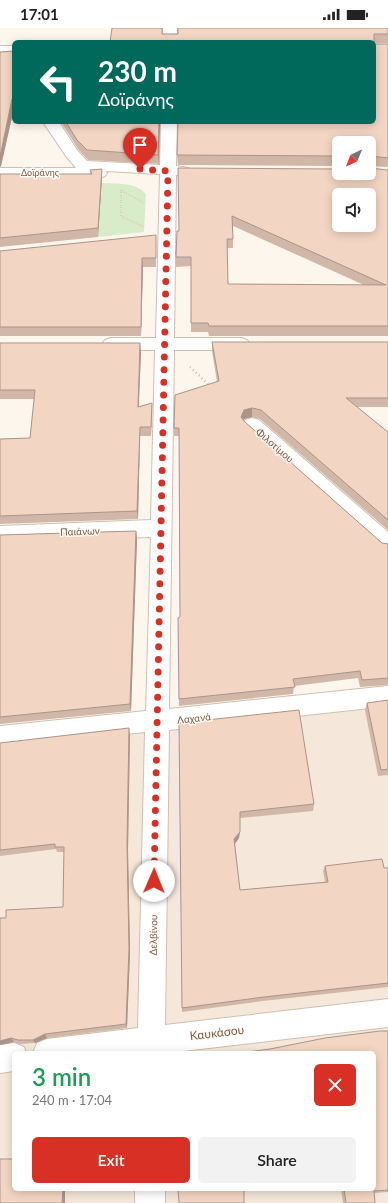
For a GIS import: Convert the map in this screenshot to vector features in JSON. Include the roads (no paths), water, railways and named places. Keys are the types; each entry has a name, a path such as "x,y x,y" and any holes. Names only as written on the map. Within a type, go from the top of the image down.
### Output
{"street":[{"path":"170,28 170,40"},
{"path":"0,50 12,50"},
{"path":"52,124 81,169"},
{"name":"Δελβίνου","path":"151,1047 164,344 158,238 168,176 169,124"},
{"name":"Δοϊράνης","path":"0,173 81,169 107,174 168,176 199,171"},
{"path":"94,344 254,344"},
{"name":"Φιλοτίμου","path":"252,425 388,544"},
{"name":"Παιάνων","path":"0,534 160,528"},
{"name":"Λαχανά","path":"0,737 157,722 388,696"},
{"name":"Καυκάσου","path":"82,1051 151,1047 388,1013"},
{"path":"0,1058 12,1057"},
{"path":"150,1191 150,1203"}]}
